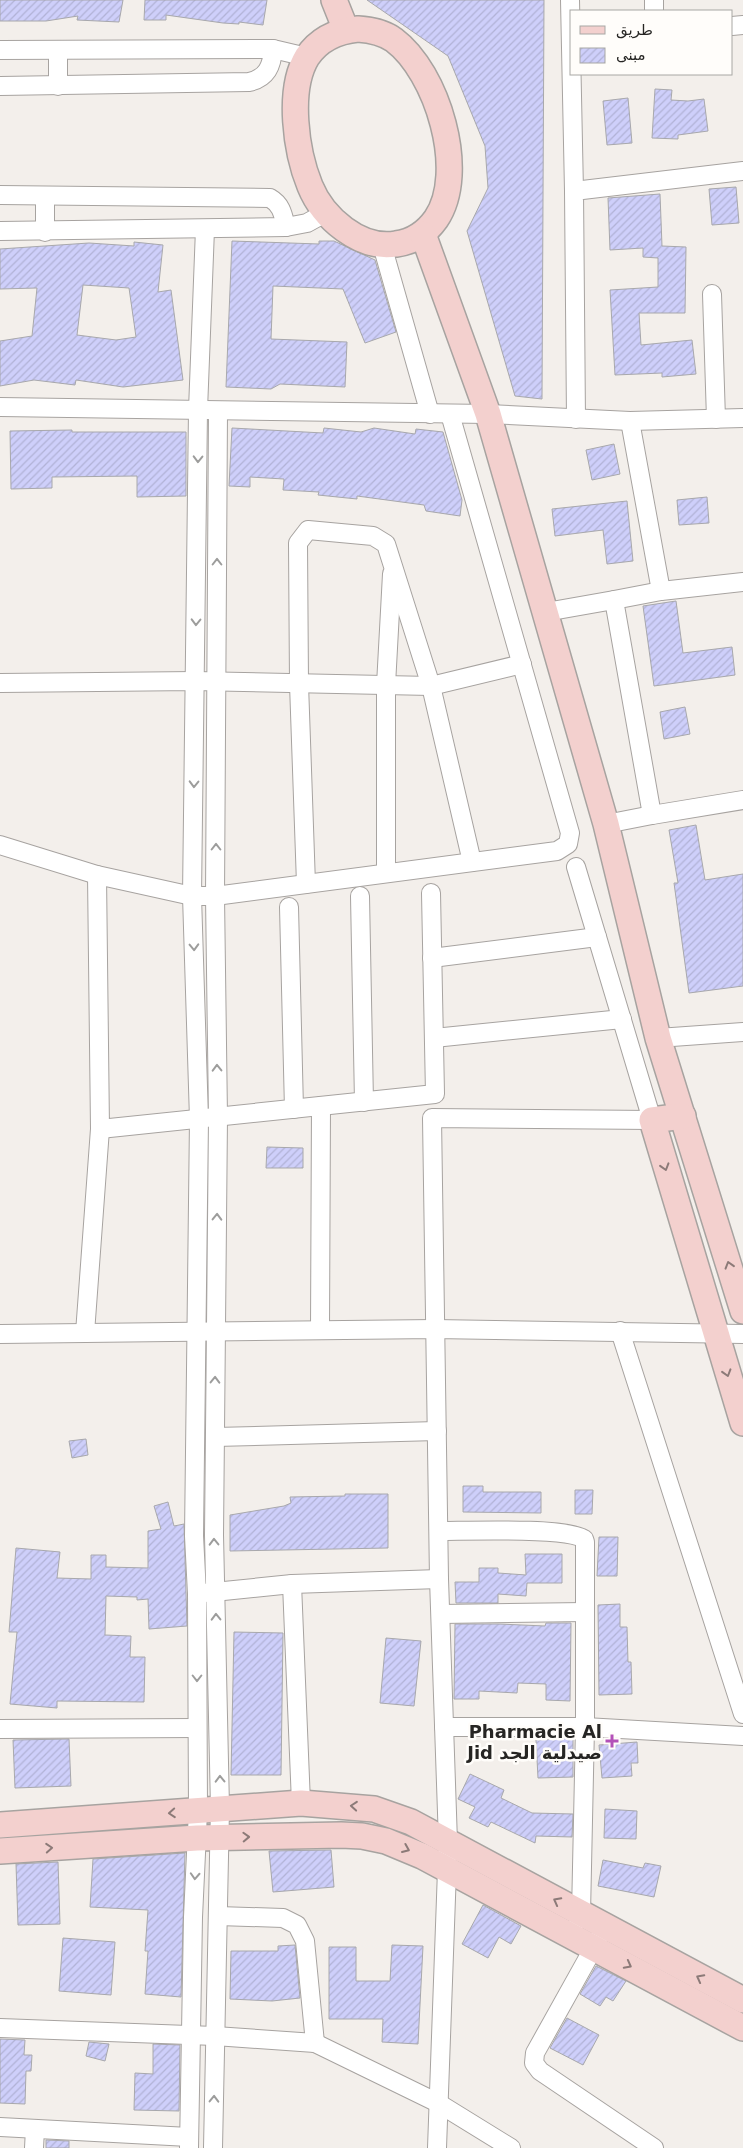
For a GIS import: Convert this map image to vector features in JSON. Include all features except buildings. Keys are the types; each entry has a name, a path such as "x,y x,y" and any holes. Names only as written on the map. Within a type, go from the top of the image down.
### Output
{"street":[{"path":"334,0 346,30"},
{"path":"358,29 381,33 410,54 439,108 445,127 449,168 443,205 437,217 423,234 403,243 382,245 372,243 347,231 327,212 311,187 302,161 297,134 298,79 308,57 324,40 346,30 358,29"},
{"path":"0,50 273,48 308,57"},
{"path":"0,86 249,82 258,80 267,73 273,48"},
{"path":"58,51 58,86"},
{"path":"572,75 576,420"},
{"path":"574,191 743,171"},
{"path":"0,195 270,198 282,208 286,227"},
{"path":"45,196 45,232"},
{"path":"0,231 45,232 286,227 307,223 327,212"},
{"path":"205,229 198,410 192,896 199,1119 194,1536 197,1594 196,1728 209,1809"},
{"path":"423,234 488,414 606,824 658,1038 743,1311"},
{"path":"382,245 430,414"},
{"path":"712,294 716,419"},
{"path":"0,407 488,414 576,420 630,421 743,418"},
{"path":"0,2127 189,2142 193,1917 208,1838 215,1591 218,1117 215,896 218,411"},
{"path":"0,845 97,875 192,896 215,896 557,851 568,844 570,833 450,414"},
{"path":"630,421 661,591"},
{"path":"306,884 298,684 298,543 308,530 373,536 386,544 432,686 472,862"},
{"path":"386,873 386,685 393,564"},
{"path":"546,612 661,591 743,582"},
{"path":"614,600 652,814"},
{"path":"0,683 195,681 432,686 522,664"},
{"path":"606,824 652,814 743,800"},
{"path":"576,867 743,1424"},
{"path":"85,1332 100,1129 97,875"},
{"path":"100,1129 435,1094 432,893"},
{"path":"360,896 364,1102"},
{"path":"289,907 294,1109"},
{"path":"432,958 597,937"},
{"path":"434,1038 622,1019"},
{"path":"658,1038 743,1032"},
{"path":"320,1330 322,1106"},
{"path":"438,2148 448,1842 439,1579 440,1531 432,1118 652,1120 683,1116"},
{"path":"0,1334 435,1329 743,1334"},
{"path":"620,1331 743,1714"},
{"path":"215,1437 437,1431"},
{"path":"440,1531 551,1532 581,1537 586,1542 585,1727 576,1924"},
{"path":"197,1594 292,1584 439,1579"},
{"path":"292,1584 301,1803"},
{"path":"441,1614 585,1612"},
{"path":"444,1727 585,1727 743,1736"},
{"path":"0,1729 196,1728"},
{"path":"0,1825 301,1803 374,1809 411,1822 448,1842 743,2028"},
{"path":"0,1851 208,1838 318,1835 362,1836 406,1849 447,1870 576,1924"},
{"path":"208,1838 218,1916 213,2148"},
{"path":"218,1916 283,1918 297,1925 305,1941 315,2043"},
{"path":"599,1937 743,2000"},
{"path":"599,1937 535,2053 534,2063 540,2070 654,2148"},
{"path":"0,2028 215,2036 315,2043 438,2103 511,2148"},
{"path":"34,2148 35,2129"}],"place":[{"name":"Pharmacie Al Jid صيدلية الجد","path":"612,1741"}]}
